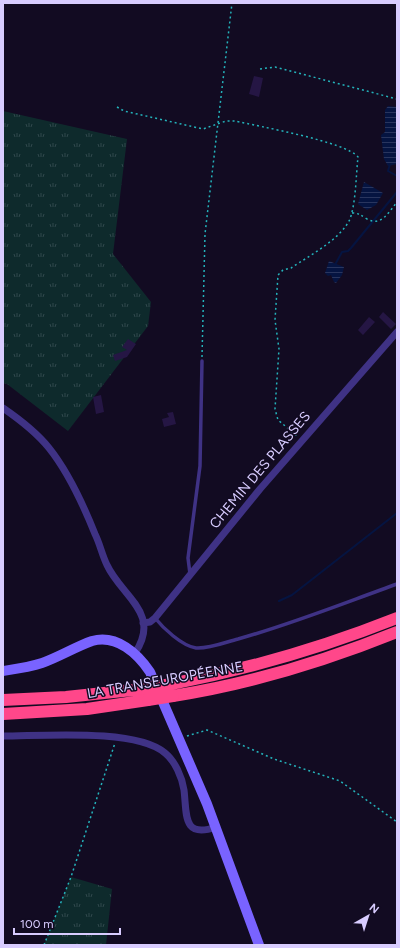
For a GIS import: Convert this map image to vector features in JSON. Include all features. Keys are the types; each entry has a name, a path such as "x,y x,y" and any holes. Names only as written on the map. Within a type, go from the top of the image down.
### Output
{"highway":[{"name":"LA TRANSEUROPÉENNE","path":"3,700 66,697 142,689 172,684 263,664 337,641 397,618"},
{"name":"LA TRANSEUROPÉENNE","path":"3,714 86,709 173,696 244,683 330,657 397,632"}],"street":[{"name":"CHEMIN DES PLASSES","path":"143,623 150,622 155,618 300,442 397,332"},
{"path":"3,408 49,447 65,471 96,535 107,566 116,580 128,592 138,608 143,623 144,637 135,653"},
{"path":"3,671 41,664 94,641 116,642 135,653 142,660 150,672 216,827 259,945"},
{"path":"3,736 83,735 117,738 151,745 167,754 177,769 181,780 186,820 190,826 196,830 204,831 216,827"}],"lane":[{"path":"190,574 188,558 200,466 202,361"},
{"path":"155,618 164,629 187,644 196,648 211,646 281,627 397,584"}],"path":[{"path":"202,361 206,234 232,3"},
{"path":"260,69 276,67 397,99"},
{"path":"117,107 124,111 203,129 210,128 218,123 235,121 287,132 337,145 358,157 352,213 349,220 335,238 291,268 284,270 278,275 275,320 279,349 275,409 278,420 295,433 300,442"},
{"path":"352,213 359,213 369,220 377,222 382,220 397,202"},
{"path":"180,740 207,730 218,734 274,759 340,781 397,822"},
{"path":"44,945 67,890 117,738"}],"green space":[{"path":"3,111 127,139 113,254 151,302 148,326 68,431 7,384 3,383"},
{"path":"71,877 112,889 106,945 44,945"}],"water":[{"path":"388,106 397,107 397,164 388,166 384,159 381,135 385,132 385,110"},
{"path":"364,182 383,193 376,205 367,210 358,204"},
{"path":"329,261 344,267 342,275 336,283 331,275 328,276 325,273"}],"building":[{"path":"254,76 263,78 259,97 249,94"},
{"path":"383,312 396,324 391,329 379,317"},
{"path":"369,317 375,322 363,335 358,330"},
{"path":"128,339 136,344 127,357 115,361 113,355 127,350 122,347"},
{"path":"101,395 104,412 96,414 93,397"},
{"path":"173,412 176,424 164,427 162,419 169,417 167,413"}],"waterway":[{"path":"390,164 388,171 397,176"},
{"path":"336,263 342,252 348,251 351,248 397,192"},
{"path":"279,601 292,595 397,513"}]}
